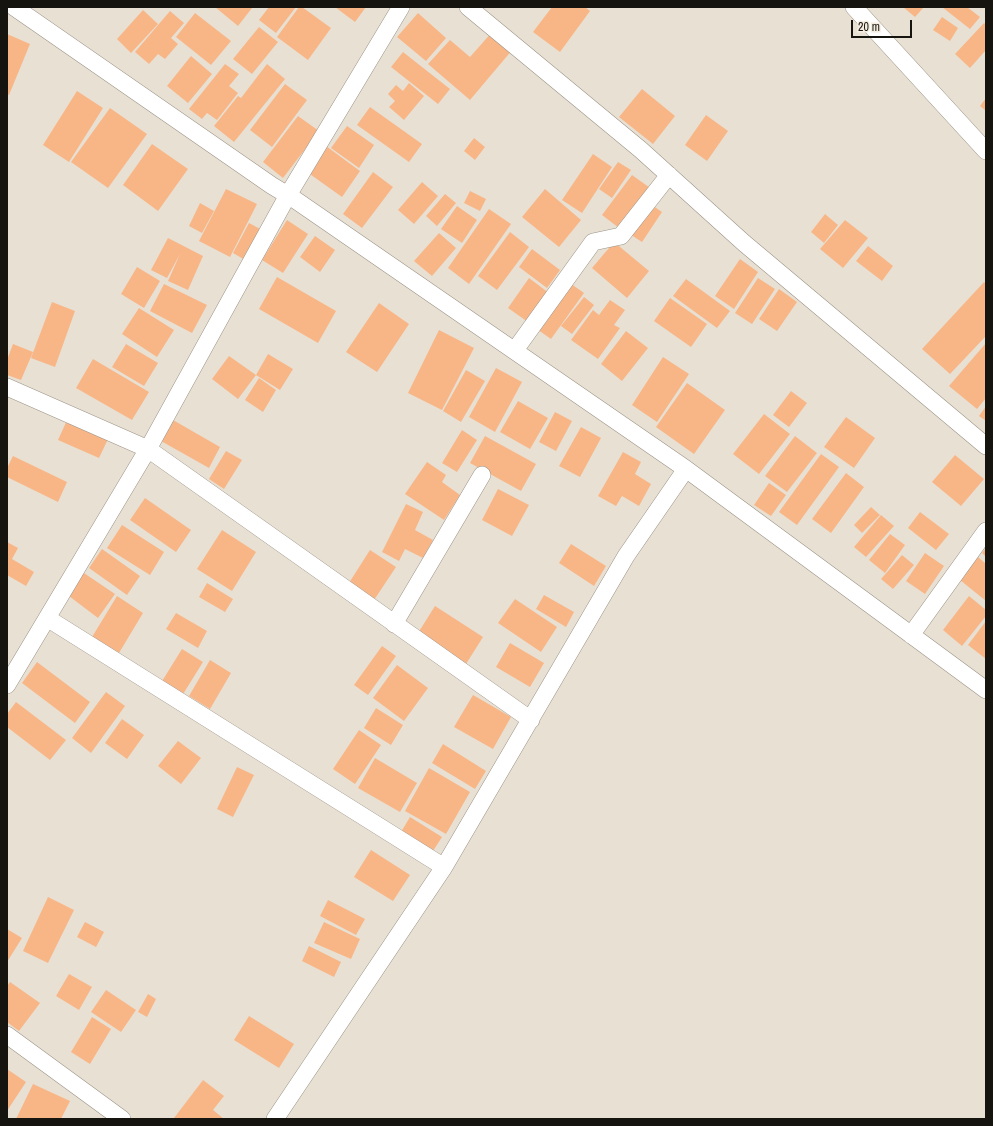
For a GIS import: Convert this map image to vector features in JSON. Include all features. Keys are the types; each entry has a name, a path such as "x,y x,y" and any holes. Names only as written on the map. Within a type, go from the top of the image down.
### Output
{"street":[{"path":"14,7 686,469 986,690"},
{"path":"7,685 148,449 288,195 401,7"},
{"path":"468,7 641,150 744,243 986,446"},
{"path":"854,7 986,151"},
{"path":"514,350 593,242 621,236 669,175"},
{"path":"7,386 148,449 531,720"},
{"path":"275,1119 444,867 626,556 686,469"},
{"path":"394,624 482,475"},
{"path":"911,635 986,531"},
{"path":"47,618 444,867"},
{"path":"7,1035 122,1119"}],"building":[{"path":"215,7 251,7 252,8 238,26"},
{"path":"269,7 296,7 276,33 259,20"},
{"path":"299,7 302,7 331,28 308,60 277,37"},
{"path":"335,7 366,7 355,22"},
{"path":"552,7 585,7 590,11 560,52 533,32"},
{"path":"903,7 924,7 915,17"},
{"path":"942,7 967,7 980,17 970,29"},
{"path":"143,10 158,24 131,53 117,39"},
{"path":"170,11 184,23 171,38 178,44 165,59 158,54 149,64 135,52"},
{"path":"195,13 231,41 211,65 176,37"},
{"path":"418,13 446,38 426,61 397,37"},
{"path":"942,17 958,28 950,41 933,30"},
{"path":"984,23 986,25 986,50 970,68 955,54"},
{"path":"259,27 278,42 252,74 233,59"},
{"path":"493,31 513,49 470,100 428,64 450,40 470,57"},
{"path":"7,34 30,44 9,95 7,94"},
{"path":"403,52 450,89 438,104 391,67"},
{"path":"191,56 212,74 188,103 167,86"},
{"path":"225,64 239,74 229,86 238,93 217,120 207,113 202,119 189,109"},
{"path":"267,64 285,79 234,142 214,126 238,96 241,98"},
{"path":"409,83 424,96 404,120 389,107 395,101 388,94 396,85 403,91"},
{"path":"285,84 307,100 272,147 250,130"},
{"path":"642,89 675,116 653,144 619,117"},
{"path":"77,91 103,108 69,162 43,145"},
{"path":"986,98 986,111 980,106"},
{"path":"370,107 422,144 409,162 357,125"},
{"path":"110,108 147,134 108,188 71,162"},
{"path":"706,115 728,131 707,161 685,145"},
{"path":"298,116 319,131 283,178 263,162"},
{"path":"347,126 374,145 359,168 331,148"},
{"path":"474,138 485,147 475,160 464,151"},
{"path":"152,144 188,169 158,211 123,185"},
{"path":"326,146 360,171 342,197 307,172"},
{"path":"593,154 612,167 582,213 562,200"},
{"path":"618,162 631,170 612,198 599,189"},
{"path":"373,172 393,187 362,228 343,214"},
{"path":"632,175 653,190 623,231 602,215"},
{"path":"422,182 438,196 414,224 398,210"},
{"path":"226,189 257,204 230,257 199,241"},
{"path":"545,189 581,220 559,247 522,217"},
{"path":"470,191 486,199 480,211 464,203"},
{"path":"445,194 456,203 437,226 426,216"},
{"path":"200,203 214,211 202,233 189,226"},
{"path":"649,203 662,212 642,242 628,233"},
{"path":"457,206 477,220 462,243 441,229"},
{"path":"489,209 511,224 469,284 448,268"},
{"path":"825,214 838,225 824,243 811,232"},
{"path":"287,220 308,234 283,273 262,260"},
{"path":"845,220 868,238 843,268 820,249"},
{"path":"249,223 262,230 245,260 233,253"},
{"path":"510,232 529,247 497,290 478,276"},
{"path":"439,233 456,248 432,276 414,261"},
{"path":"315,236 335,250 320,272 300,257"},
{"path":"168,238 203,256 188,290 168,281 180,254 167,278 151,270"},
{"path":"614,242 649,271 627,298 592,268"},
{"path":"868,246 893,266 882,281 856,261"},
{"path":"532,249 560,270 547,288 519,267"},
{"path":"740,259 758,272 734,309 715,296"},
{"path":"137,267 160,281 144,308 121,294"},
{"path":"277,277 336,311 318,343 259,309"},
{"path":"529,278 549,293 528,322 508,308"},
{"path":"758,278 775,289 752,324 735,313"},
{"path":"686,279 730,311 717,328 673,296"},
{"path":"567,281 584,293 551,339 534,327"},
{"path":"984,282 986,284 986,336 950,374 922,349"},
{"path":"164,284 207,305 192,333 150,311"},
{"path":"779,289 797,302 777,331 759,319"},
{"path":"584,297 594,305 572,334 561,326"},
{"path":"670,298 707,324 691,347 654,321"},
{"path":"610,300 625,310 614,325 620,328 598,359 571,340 593,310 599,315"},
{"path":"52,302 75,311 55,367 31,358"},
{"path":"379,303 409,324 377,372 346,352"},
{"path":"139,308 174,330 157,357 122,334"},
{"path":"439,330 474,348 442,410 408,393"},
{"path":"626,331 648,348 622,381 601,364"},
{"path":"986,343 986,398 977,409 949,386"},
{"path":"13,344 33,352 21,380 7,375 7,360"},
{"path":"126,344 158,363 144,386 112,367"},
{"path":"268,354 293,369 280,390 256,375"},
{"path":"229,356 256,375 238,399 212,379"},
{"path":"663,357 689,374 657,422 632,405"},
{"path":"93,359 149,392 132,420 76,388"},
{"path":"496,368 522,382 495,432 469,417"},
{"path":"466,370 485,381 461,422 443,411"},
{"path":"259,378 276,390 263,412 245,400"},
{"path":"687,383 725,410 694,454 656,427"},
{"path":"791,391 807,403 789,427 773,415"},
{"path":"518,401 548,418 530,449 500,432"},
{"path":"986,406 986,421 979,416"},
{"path":"555,412 572,421 556,451 539,442"},
{"path":"764,414 790,434 759,474 733,454"},
{"path":"846,417 875,438 854,468 824,447"},
{"path":"68,418 109,437 99,458 58,440"},
{"path":"173,420 220,447 209,468 161,441"},
{"path":"581,427 601,438 580,477 559,466"},
{"path":"462,430 477,440 457,472 442,463"},
{"path":"485,436 536,464 521,491 470,463"},
{"path":"795,436 817,453 787,492 765,476"},
{"path":"226,451 242,460 224,489 209,479"},
{"path":"623,452 641,462 635,474 651,484 639,506 622,496 616,506 598,496"},
{"path":"821,454 839,467 797,525 779,512"},
{"path":"955,455 984,479 961,506 932,482"},
{"path":"13,456 67,482 58,502 7,477 7,468"},
{"path":"427,462 446,475 442,482 460,495 444,520 405,494"},
{"path":"846,473 864,487 831,533 812,519"},
{"path":"769,483 786,495 771,516 754,505"},
{"path":"498,489 529,505 512,536 482,520"},
{"path":"145,498 191,530 176,552 130,520"},
{"path":"406,504 423,512 415,530 433,540 423,558 405,549 399,561 382,552"},
{"path":"871,507 880,515 862,533 854,525"},
{"path":"920,512 949,534 936,550 908,528"},
{"path":"881,515 894,526 866,557 854,547"},
{"path":"122,525 164,552 150,575 107,548"},
{"path":"222,530 256,552 232,591 197,569"},
{"path":"890,534 905,545 885,573 869,560"},
{"path":"7,542 18,548 12,559 34,572 26,586 7,575"},
{"path":"571,544 606,566 594,586 559,563"},
{"path":"986,548 986,557 982,553"},
{"path":"102,549 140,576 127,595 89,568"},
{"path":"370,550 396,567 372,603 347,586"},
{"path":"925,553 944,566 925,594 906,581"},
{"path":"902,555 914,565 893,589 881,579"},
{"path":"978,557 986,564 986,601 960,580"},
{"path":"78,569 115,594 98,618 65,593"},
{"path":"207,583 233,599 225,612 199,597"},
{"path":"544,595 574,612 566,627 536,609"},
{"path":"117,596 143,613 116,658 89,642"},
{"path":"969,596 986,610 986,616 962,646 943,630"},
{"path":"515,599 557,627 541,652 498,623"},
{"path":"435,606 483,637 466,664 418,633"},
{"path":"176,613 207,631 198,648 166,629"},
{"path":"986,621 986,659 968,645"},
{"path":"510,643 544,663 530,687 496,667"},
{"path":"382,646 396,656 368,695 354,685"},
{"path":"182,649 203,662 180,699 159,686"},
{"path":"210,660 231,673 210,709 189,696"},
{"path":"37,662 90,702 75,723 22,683"},
{"path":"397,665 428,688 404,721 373,698"},
{"path":"106,692 125,706 91,753 72,738"},
{"path":"473,695 511,717 493,749 454,727"},
{"path":"16,702 66,740 50,760 7,727 7,714"},
{"path":"376,708 403,725 391,745 364,728"},
{"path":"122,719 144,735 127,759 105,743"},
{"path":"359,730 381,745 355,784 333,769"},
{"path":"178,741 201,758 181,784 158,766"},
{"path":"443,744 486,771 475,789 432,763"},
{"path":"375,758 417,783 400,812 358,788"},
{"path":"237,767 254,775 233,817 217,809"},
{"path":"429,768 470,792 446,834 405,811"},
{"path":"410,817 442,837 433,851 401,832"},
{"path":"371,850 410,875 393,901 354,877"},
{"path":"48,897 74,910 48,963 23,951"},
{"path":"328,900 365,919 356,935 320,916"},
{"path":"85,922 104,932 96,947 77,937"},
{"path":"324,922 360,939 351,959 314,943"},
{"path":"7,929 22,938 7,962"},
{"path":"309,946 341,962 334,977 302,961"},
{"path":"69,974 92,987 79,1010 56,996"},
{"path":"10,982 40,1003 19,1031 7,1022 7,986"},
{"path":"106,990 136,1010 121,1032 91,1012"},
{"path":"148,994 156,999 147,1017 138,1012"},
{"path":"249,1016 294,1044 279,1068 234,1040"},
{"path":"92,1017 111,1029 90,1064 71,1052"},
{"path":"7,1069 26,1082 7,1111"},
{"path":"203,1080 224,1096 213,1110 224,1119 175,1119 174,1118"},
{"path":"33,1084 70,1101 61,1119 16,1119"}]}
